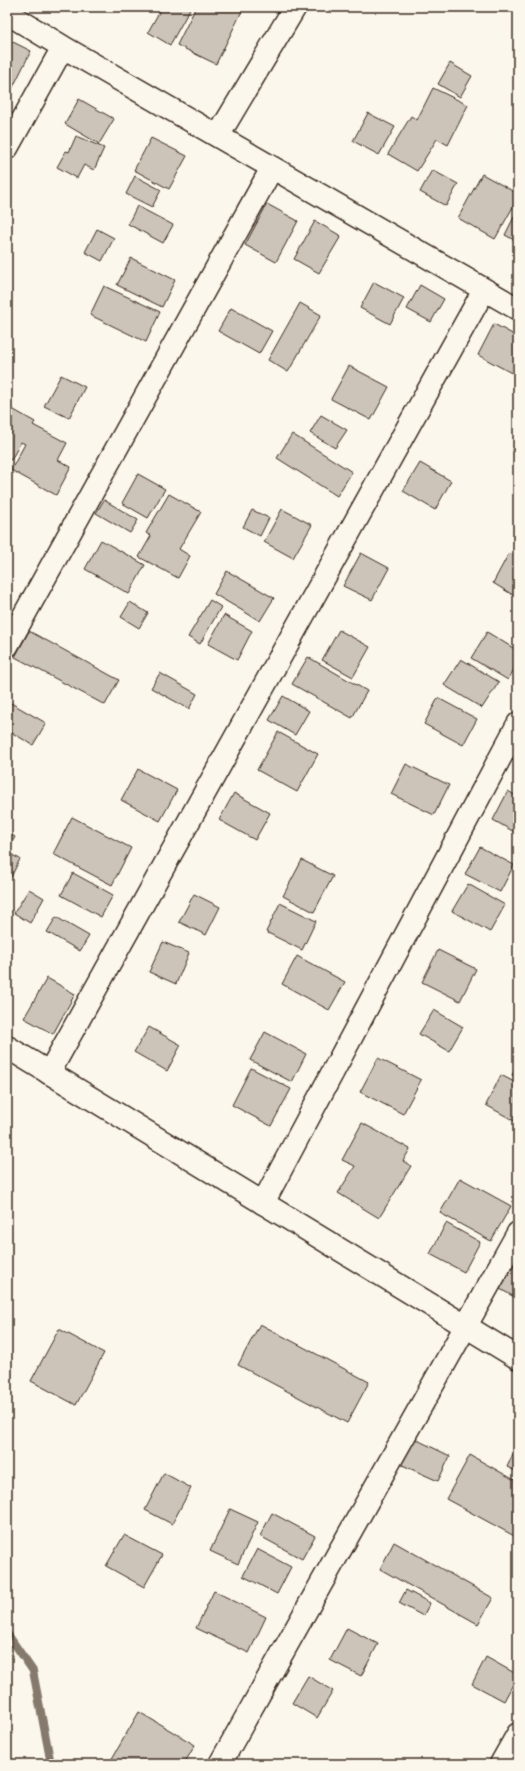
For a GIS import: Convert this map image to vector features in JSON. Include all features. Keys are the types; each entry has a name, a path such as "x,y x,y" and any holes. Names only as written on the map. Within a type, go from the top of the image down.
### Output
{"street":[{"path":"218,136 295,7"},
{"path":"7,13 63,47 518,309"},
{"path":"7,148 63,47"},
{"path":"7,646 272,168"},
{"path":"49,1073 484,290"},
{"path":"263,1203 518,724"},
{"path":"7,1047 518,1358"},
{"path":"220,1764 467,1327 518,1233"},
{"path":"501,1764 518,1734"}],"building":[{"path":"162,7 191,7 170,45 148,32"},
{"path":"196,7 239,7 243,9 216,64 177,45"},
{"path":"7,39 31,51 7,99"},
{"path":"450,63 472,76 460,97 438,84"},
{"path":"433,88 468,105 448,145 437,139 417,171 388,154 411,116 417,120"},
{"path":"79,99 114,119 99,144 65,124"},
{"path":"368,113 395,127 379,155 353,141"},
{"path":"76,136 104,148 94,170 84,165 77,178 57,167 66,151 69,152"},
{"path":"151,138 187,156 169,189 134,170"},
{"path":"432,170 458,184 446,206 420,192"},
{"path":"482,174 518,194 518,198 495,239 458,218"},
{"path":"135,176 161,190 152,207 126,194"},
{"path":"267,204 298,221 276,262 245,245"},
{"path":"137,206 173,225 163,243 128,224"},
{"path":"518,209 518,242 505,235"},
{"path":"315,221 341,236 319,273 294,259"},
{"path":"97,229 114,238 102,261 85,252"},
{"path":"131,258 175,280 162,307 117,285"},
{"path":"374,282 404,298 390,324 360,308"},
{"path":"420,285 444,299 431,322 407,309"},
{"path":"104,286 160,312 146,342 90,315"},
{"path":"300,303 321,315 288,372 268,360"},
{"path":"231,308 272,331 259,354 218,331"},
{"path":"494,324 518,337 517,376 478,355"},
{"path":"349,366 389,387 371,420 331,399"},
{"path":"61,375 85,387 69,418 44,406"},
{"path":"7,406 35,422 33,425 67,443 58,460 71,467 56,495 11,470 25,444 21,442 11,460 7,458"},
{"path":"321,415 347,430 335,448 310,433"},
{"path":"292,434 352,472 337,496 277,458"},
{"path":"420,463 451,481 435,510 403,491"},
{"path":"138,474 165,489 148,518 122,503"},
{"path":"169,494 201,512 179,549 190,556 178,578 139,557 151,536 146,533"},
{"path":"104,500 138,520 130,533 96,513"},
{"path":"282,509 312,525 293,558 264,542"},
{"path":"252,510 269,518 260,536 243,527"},
{"path":"101,540 145,565 129,594 85,569"},
{"path":"361,553 389,568 372,600 343,586"},
{"path":"509,553 518,558 518,598 493,583"},
{"path":"227,571 274,598 260,621 214,594"},
{"path":"210,600 221,607 200,644 188,637"},
{"path":"130,602 148,613 139,628 121,617"},
{"path":"224,615 252,631 237,660 208,644"},
{"path":"339,630 370,647 353,677 322,660"},
{"path":"29,631 119,680 105,705 15,657"},
{"path":"487,632 518,651 518,662 508,680 471,658"},
{"path":"308,657 367,691 352,718 292,684"},
{"path":"461,659 499,682 482,708 444,685"},
{"path":"160,673 197,694 189,709 151,688"},
{"path":"283,696 309,711 295,735 269,720"},
{"path":"438,698 477,719 463,745 424,724"},
{"path":"11,703 46,723 33,745 7,730 7,709"},
{"path":"278,732 318,754 297,792 257,770"},
{"path":"406,764 449,785 434,815 391,794"},
{"path":"138,769 177,790 160,821 121,800"},
{"path":"508,791 518,797 518,834 493,820"},
{"path":"234,793 270,813 255,840 219,820"},
{"path":"72,817 131,848 112,885 53,854"},
{"path":"7,832 15,837 7,851"},
{"path":"480,847 514,865 500,892 465,874"},
{"path":"10,854 20,859 11,877 7,875 7,859"},
{"path":"302,860 333,876 314,912 283,896"},
{"path":"73,873 113,895 101,917 61,895"},
{"path":"468,884 505,905 490,932 452,911"},
{"path":"29,889 44,898 30,923 14,913"},
{"path":"194,894 220,907 206,935 179,922"},
{"path":"280,903 316,921 302,950 266,932"},
{"path":"56,917 89,936 80,951 47,932"},
{"path":"163,942 189,953 176,984 149,972"},
{"path":"438,950 476,969 460,1001 422,982"},
{"path":"297,956 345,982 329,1010 282,984"},
{"path":"47,978 75,994 53,1034 24,1018"},
{"path":"434,1010 463,1027 449,1051 419,1034"},
{"path":"149,1027 181,1045 167,1071 134,1052"},
{"path":"265,1032 306,1054 292,1082 250,1060"},
{"path":"378,1058 421,1080 403,1114 360,1092"},
{"path":"518,1064 518,1078 512,1075"},
{"path":"251,1068 291,1089 271,1126 232,1105"},
{"path":"501,1075 518,1084 518,1123 486,1105"},
{"path":"362,1123 410,1149 403,1161 411,1166 379,1218 338,1193 355,1166 342,1160"},
{"path":"460,1178 511,1206 491,1241 440,1213"},
{"path":"446,1223 480,1242 464,1272 430,1254"},
{"path":"518,1257 518,1299 500,1289"},
{"path":"260,1324 369,1382 347,1423 238,1365"},
{"path":"59,1329 104,1353 76,1405 31,1381"},
{"path":"413,1438 450,1456 438,1481 400,1464"},
{"path":"513,1454 518,1457 518,1472 507,1467"},
{"path":"470,1455 518,1482 518,1538 446,1499"},
{"path":"164,1473 191,1488 172,1524 145,1510"},
{"path":"230,1509 258,1522 238,1564 210,1551"},
{"path":"272,1513 315,1536 302,1559 260,1536"},
{"path":"124,1535 162,1555 144,1587 106,1566"},
{"path":"394,1542 493,1598 478,1624 380,1569"},
{"path":"257,1549 291,1567 277,1594 243,1576"},
{"path":"406,1590 430,1603 423,1616 399,1603"},
{"path":"214,1591 266,1617 249,1653 196,1628"},
{"path":"347,1628 378,1644 361,1676 330,1660"},
{"path":"486,1657 518,1675 504,1701 472,1684"},
{"path":"308,1676 333,1691 317,1718 292,1703"},
{"path":"139,1712 195,1745 184,1764 113,1764 110,1762"}],"waterway":[{"path":"7,1633 33,1671 51,1764"}]}
